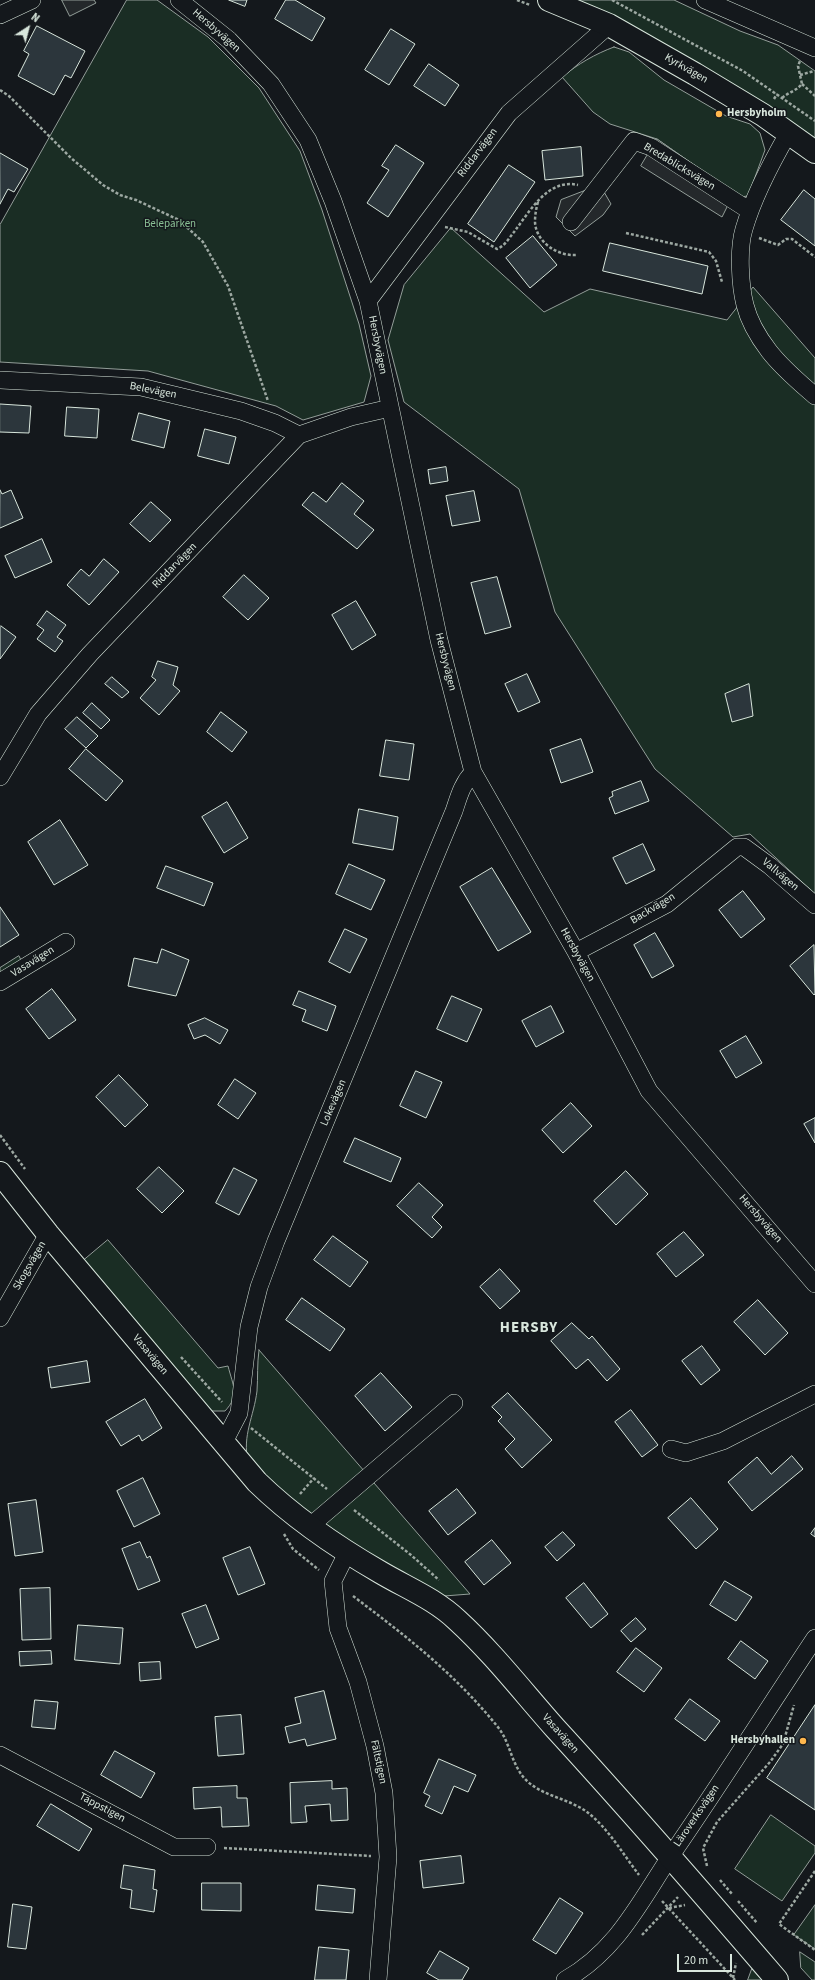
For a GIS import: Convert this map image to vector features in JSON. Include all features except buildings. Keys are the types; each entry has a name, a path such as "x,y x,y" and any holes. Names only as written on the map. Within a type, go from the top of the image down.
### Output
{"street":[{"path":"0,15 32,0"},
{"name":"Hersbyvägen","path":"179,0 229,40 271,84 308,140 333,200 368,301 439,640 473,772 576,952 649,1092 815,1284"},
{"name":"Kyrkvägen","path":"549,0 609,26 750,107 789,132 815,152"},
{"path":"705,0 811,46"},
{"name":"Riddarvägen","path":"368,301 509,113 609,26"},
{"path":"789,132 770,164 750,211 741,244 742,276 745,305 755,330 769,351 784,368 815,396"},
{"name":"Bredablicksvägen","path":"571,222 634,141 651,147 750,211"},
{"name":"Belevägen","path":"0,380 141,387 242,411 299,435"},
{"name":"Riddarvägen","path":"0,777 38,714 90,654 299,435 351,417 390,408"},
{"name":"Lokevägen","path":"224,1442 239,1413 249,1327 259,1287 276,1241 451,818 460,790 465,781 473,772"},
{"name":"Backvägen","path":"576,952 667,904 737,847 744,847"},
{"name":"Vallvägen","path":"744,847 770,866 815,905"},
{"name":"Vasavägen","path":"0,982 66,942"},
{"name":"Vasavägen","path":"0,1173 48,1234 257,1482 286,1510 309,1527 347,1553 425,1596 457,1620 502,1666 540,1711 670,1856 777,1980"},
{"name":"Skogsvägen","path":"0,1318 48,1234"},
{"path":"671,1449 686,1453 722,1441 815,1394"},
{"path":"309,1527 454,1403"},
{"path":"333,1581 347,1553"},
{"name":"Fältstigen","path":"333,1581 338,1628 358,1682 378,1759 384,1793 388,1858 378,1980"},
{"name":"Läroverksvägen","path":"565,1980 595,1958 615,1938 639,1908 670,1856 815,1638"},
{"name":"Täppstigen","path":"0,1755 174,1847 207,1847"}],"path":[{"path":"612,0 744,71 815,121"},
{"path":"811,46 798,66 802,84 815,96"},
{"path":"800,75 814,71"},
{"path":"782,98 789,93 796,91 802,84"},
{"path":"0,90 9,96 71,158 103,185 120,195 136,200 179,220 203,242 228,286 256,364 275,424"},
{"path":"427,222 468,232 497,249 507,242 538,202 558,185 570,183 596,190"},
{"path":"538,202 535,221 542,239 549,248 568,256 576,255"},
{"path":"626,233 709,252 716,261 722,283 726,288"},
{"path":"743,235 778,245 786,239 792,239 815,257"},
{"path":"314,1478 276,1520 293,1549 426,1652 472,1696 501,1731 520,1772 527,1780 537,1788 586,1811 597,1821 668,1908 734,1979"},
{"path":"711,1870 706,1864 703,1848 717,1822 770,1762 783,1744 792,1709 796,1703"},
{"path":"241,1848 388,1858"},
{"path":"815,1871 779,1924 815,1950"},
{"path":"715,1875 733,1895"},
{"path":"737,1900 762,1930"},
{"path":"668,1908 686,1906 690,1910"},
{"path":"733,1958 736,1963 734,1979"}],"green space":[{"name":"Beleparken","path":"127,0 157,0 208,37 259,88 300,151 322,210 359,324 371,376 364,402 303,420 276,406 148,371 0,362 0,225"},
{"path":"573,0 674,0 740,31 778,45 815,71 815,139 775,111 713,73 671,49"},
{"path":"614,47 629,52 664,80 726,116 750,124 760,133 765,150 748,196 740,197 657,139 610,124 593,112 562,77 587,60"},
{"path":"451,228 544,312 590,289 727,320 753,287 815,358 815,894 750,834 733,837 655,769 555,612 519,489 404,402 388,340 404,285"},
{"path":"19,956 23,964 0,978 0,968"},
{"path":"108,1240 218,1368 228,1366 234,1395 230,1405 225,1411 211,1411 83,1261"},
{"path":"259,1350 365,1472 316,1515 309,1515 248,1461 246,1443 256,1400"},
{"path":"374,1483 470,1594 444,1596 346,1544 324,1523"},
{"path":"771,1815 815,1846 815,1853 782,1901 735,1869"},
{"path":"815,1905 815,1949 794,1935"},
{"path":"800,1952 815,1962 815,1980 812,1980 801,1968"},
{"path":"752,1969 762,1980 748,1980"}],"shaded area":[{"path":"62,0 94,0 96,3 70,16"},
{"path":"657,139 734,193 722,217 641,166"},
{"path":"600,185 611,204 603,215 575,236 556,217 561,200"}],"place":[{"name":"Hersbyholm","path":"719,114"},
{"name":"Hersbyhallen","path":"803,1741"}],"district":[{"name":"HERSBY","path":"529,1329"}]}
